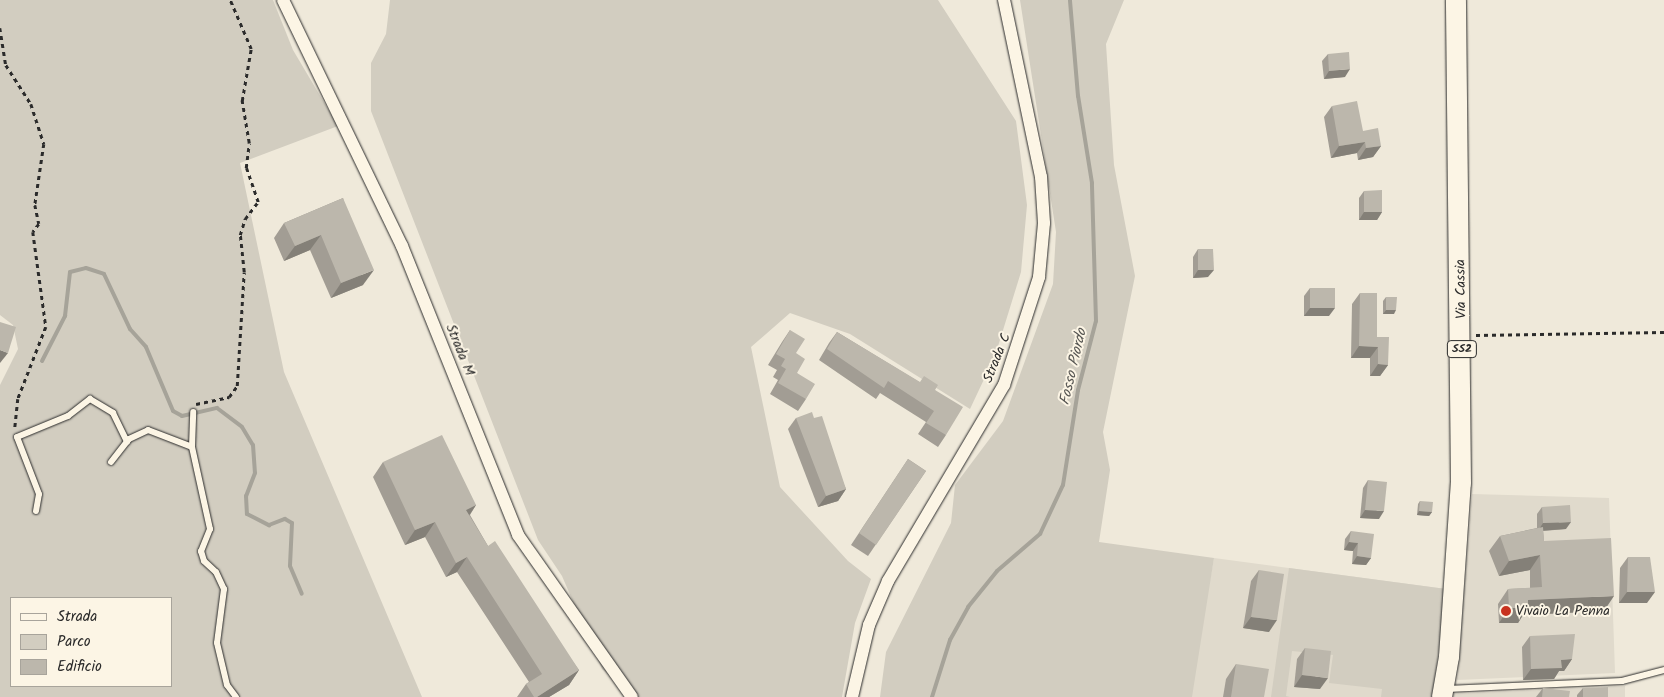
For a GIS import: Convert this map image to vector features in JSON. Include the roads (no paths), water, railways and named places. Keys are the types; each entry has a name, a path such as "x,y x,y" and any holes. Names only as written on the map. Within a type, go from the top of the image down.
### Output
{"main road":[{"name":"Via Cassia","path":"1443,693 1461,483 1462,336 1456,0"}],"street":[{"name":"Strada M","path":"283,0 402,246 518,535 632,697"},
{"name":"Strada C","path":"852,697 866,634 888,581 1004,385 1039,277 1044,223 1041,177 1004,0"}],"lane":[{"path":"36,511 36,482 17,437 68,416 90,399 113,413 127,442"},
{"path":"193,414 192,446 210,529 201,551 204,562 216,572 224,589 217,643 227,685 236,697"},
{"path":"111,462 127,442 148,430 192,446"},
{"path":"1443,693 1622,681 1664,670"}],"waterway":[{"name":"Fosso Piordo","path":"932,697 950,640 968,607 997,571 1040,534 1063,485 1078,390 1096,321 1092,183 1078,96 1070,0"},
{"path":"42,361 65,316 70,272 86,268 104,274 130,329 146,347 173,411 182,416 217,408 242,427 253,445 255,473 246,496 247,514 269,525 285,519 292,523 290,566 302,594"}],"place":[{"name":"Vivaio La Penna","path":"1506,611"}]}
